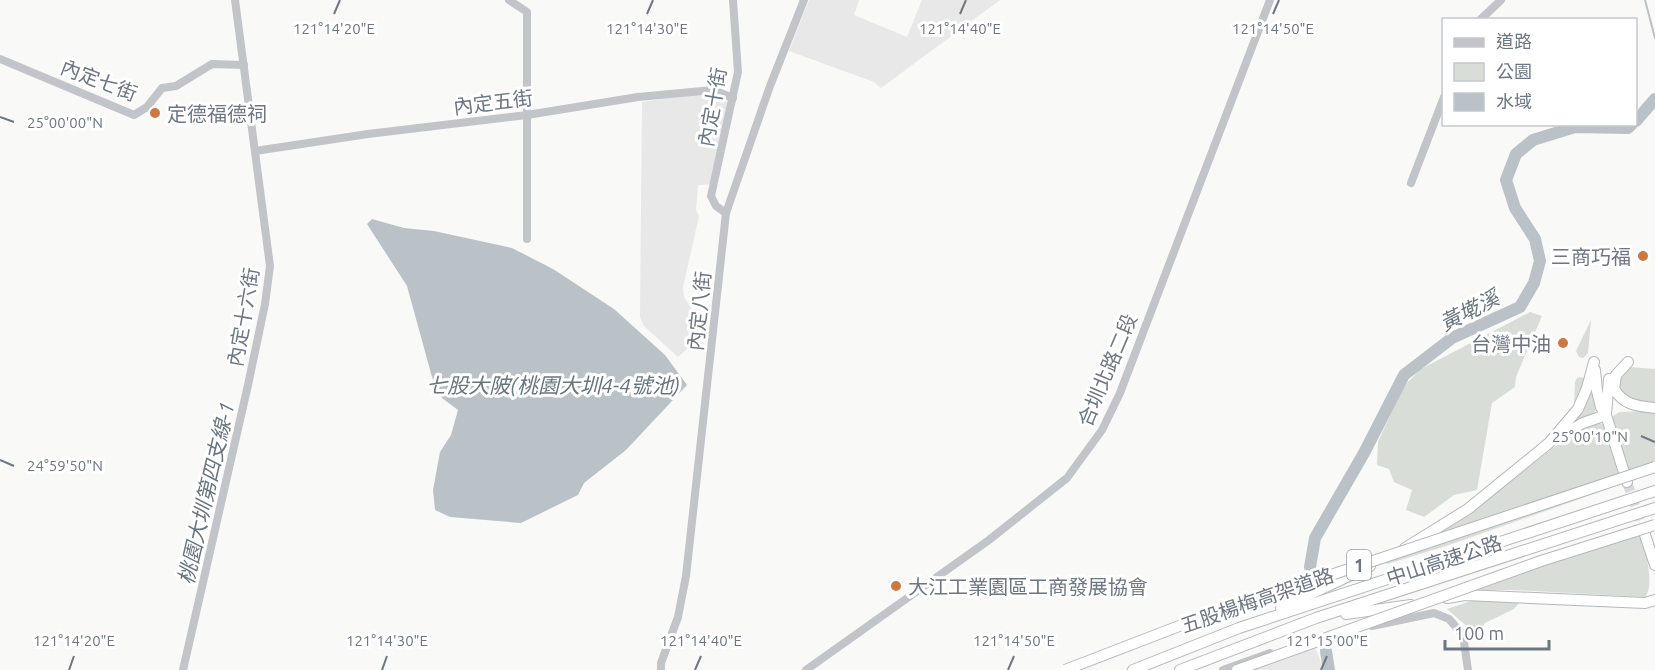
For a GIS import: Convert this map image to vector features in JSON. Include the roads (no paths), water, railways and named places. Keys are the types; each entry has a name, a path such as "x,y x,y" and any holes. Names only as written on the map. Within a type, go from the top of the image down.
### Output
{"highway":[{"path":"1549,443 1578,409 1594,362 1597,392 1627,482"},
{"path":"1606,415 1610,373 1628,362 1616,375 1614,388 1620,399 1628,404 1655,408"},
{"path":"1239,628 1392,555 1467,509 1549,443 1583,423 1606,415"},
{"name":"五股楊梅高架道路","path":"1065,670 1187,623 1655,467"},
{"name":"中山高速公路","path":"1134,670 1239,628 1655,491"},
{"name":"中山高速公路","path":"1180,670 1316,618 1655,508"},
{"path":"1237,670 1530,565 1655,525"},
{"path":"1644,532 1655,565"},
{"path":"1316,618 1465,595 1645,603 1655,600"}],"street":[{"name":"內定十六街","path":"183,670 248,385 270,269 235,0"},
{"path":"508,0 527,12 526,240"},
{"name":"內定十街","path":"726,213 716,206 711,196 738,72 733,0"},
{"name":"內定八街","path":"661,670 661,663 678,617 686,576 726,213 770,86 804,0"},
{"name":"合圳北路二段","path":"806,670 1020,517 1067,478 1087,453 1102,430 1120,393 1269,0"},
{"path":"1482,18 1501,0"},
{"name":"內定七街","path":"0,58 134,115 147,107 162,88 176,86 212,64 244,65"},
{"name":"內定五街","path":"255,151 368,134 527,115 638,97 713,90 733,98"},
{"path":"1411,183 1442,100"},
{"path":"1223,670 1255,657 1416,615 1434,613 1449,619 1463,635 1468,670"}],"water":[{"name":"七股大陂(桃園大圳4-4號池)","path":"372,219 404,228 434,231 512,248 553,269 614,309 665,355 687,385 626,450 584,483 578,495 521,523 450,517 435,510 433,490 440,452 451,435 458,410 442,398 432,377 407,286 367,224"},
{"path":"1609,250 1615,250 1619,257 1615,264 1609,264 1605,260 1605,254"}],"waterway":[{"path":"1645,0 1655,38"},
{"name":"黃墘溪","path":"1637,120 1655,99"},
{"name":"黃墘溪","path":"1310,567 1315,538 1364,453 1404,375 1452,338 1520,307 1534,283 1540,261 1535,239 1515,208 1506,180 1516,154 1533,140 1575,127 1628,128 1630,126"},
{"name":"黃墘溪","path":"1326,651 1329,670"}],"tunnel":[{"path":"1627,482 1644,532"}],"place":[{"name":"定德福德祠","path":"155,113"},
{"name":"三商巧福","path":"1643,256"},
{"name":"台灣中油","path":"1563,343"},
{"name":"大江工業園區工商發展協會","path":"896,586"}],"water label":[{"name":"桃園大圳第四支線-1","path":"206,493"}]}
